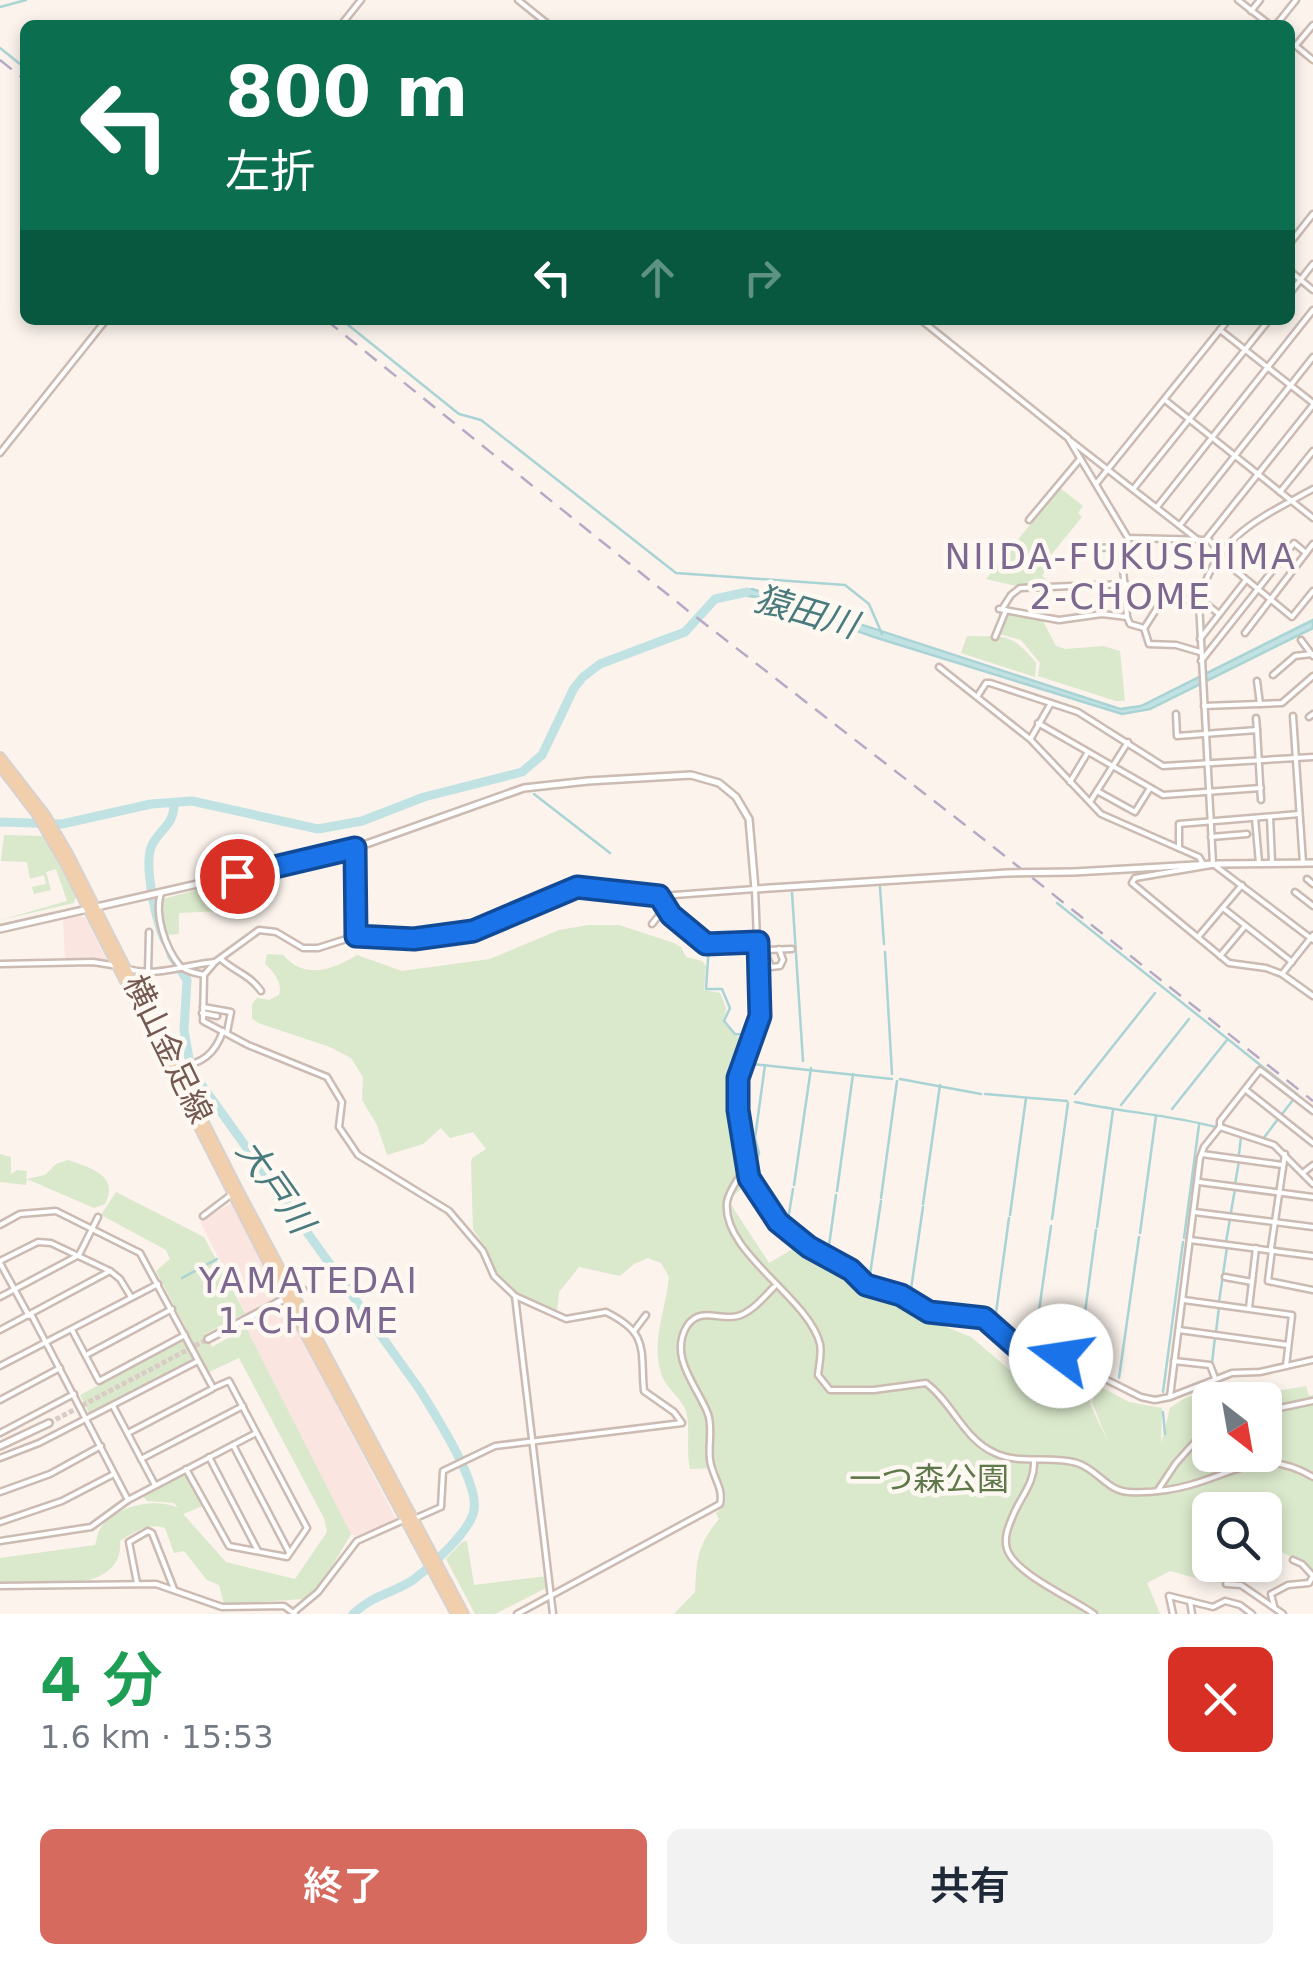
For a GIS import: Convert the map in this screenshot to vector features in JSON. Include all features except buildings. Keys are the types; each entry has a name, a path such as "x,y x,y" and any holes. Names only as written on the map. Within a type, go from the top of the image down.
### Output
{"main road":[{"name":"横山金足線","path":"0,757 52,832 177,1066 290,1296"},
{"name":"横山金足線","path":"0,766 42,817"},
{"name":"横山金足線","path":"177,1066 232,1194 464,1614"},
{"name":"横山金足線","path":"435,1567 456,1614"}],"street":[{"path":"345,20 361,0"},
{"path":"518,0 543,20"},
{"path":"1238,0 1266,20"},
{"path":"1252,10 1260,0"},
{"path":"1278,20 1296,0"},
{"path":"1313,24 1296,46 1313,60"},
{"path":"1295,237 1313,214"},
{"path":"1295,288 1313,264"},
{"path":"1295,276 1313,290"},
{"path":"1157,507 1313,310"},
{"path":"0,452 102,325"},
{"path":"927,325 1198,540"},
{"path":"1096,484 1224,325"},
{"path":"1134,488 1265,325"},
{"path":"1206,540 1313,404 1220,330"},
{"path":"1180,526 1313,356"},
{"path":"1165,400 1313,518"},
{"path":"1068,438 1128,538"},
{"path":"1280,492 1313,451"},
{"path":"1029,520 1080,459"},
{"path":"1282,974 1312,938 1215,864 1202,689 1200,601 1220,552 1250,524 1313,489"},
{"path":"1128,538 1206,540 1220,552"},
{"path":"1128,538 1122,547 1127,617 1130,624 1144,628"},
{"path":"1201,664 1294,543 1306,553"},
{"path":"1245,633 1313,544"},
{"path":"1096,548 1122,547"},
{"path":"1236,571 1292,617 1313,591"},
{"path":"1200,639 1246,580"},
{"path":"994,637 1002,609 1020,588 1126,584"},
{"path":"1144,628 1166,594 1200,601 1219,614"},
{"path":"1002,609 1059,620 1102,614 1127,617"},
{"path":"1144,628 1149,644 1176,645 1200,652"},
{"path":"1301,640 1312,655"},
{"path":"1274,675 1295,656 1312,655"},
{"path":"939,668 1030,739 1110,819 1199,857 1203,864"},
{"path":"1204,706 1282,703 1313,676"},
{"path":"1257,681 1260,704"},
{"path":"977,698 986,683 990,683 1078,712 1162,766 1313,757"},
{"path":"1030,739 1051,703"},
{"path":"1176,714 1177,736 1258,730"},
{"path":"1293,716 1303,863"},
{"path":"1256,718 1262,800"},
{"path":"1038,723 1163,795 1261,788"},
{"path":"1090,802 1128,742"},
{"path":"1070,782 1088,752"},
{"path":"0,929 355,848 524,788 698,776 718,783 743,806 749,818 760,1016 738,1078 738,1110 749,1178 778,1222 809,1247 851,1270 866,1285 901,1295 929,1312 984,1318 1017,1347 1061,1356 1142,1397 1170,1397 1215,1378 1313,1360"},
{"path":"1097,791 1135,812 1150,788"},
{"path":"1180,849 1179,824 1300,814"},
{"path":"1270,816 1272,864"},
{"path":"1255,818 1259,864"},
{"path":"1212,837 1246,834"},
{"path":"355,848 356,936"},
{"path":"204,974 260,930 276,932 309,949 356,936 414,939 473,931 577,887 659,896 1007,873 1313,863"},
{"path":"1215,864 1212,868 1135,878 1132,883 1229,963 1282,974 1313,996"},
{"path":"1198,938 1242,885"},
{"path":"1295,892 1313,906"},
{"path":"156,894 163,929 181,966 204,974"},
{"path":"659,896 684,927 706,944 758,942"},
{"path":"652,924 666,907"},
{"path":"1223,908 1292,962"},
{"path":"1220,956 1245,926"},
{"path":"148,973 149,932"},
{"path":"779,950 783,960 780,966 771,967 767,950 792,949"},
{"path":"758,958 767,957"},
{"path":"0,964 93,962 148,973 218,961 244,973 261,991"},
{"path":"0,1586 137,1582 174,1589 222,1607 284,1606 294,1613 318,1592 357,1541 441,1507 443,1471 495,1446 682,1423 674,1412 644,1391 645,1360 641,1340 634,1331 606,1312 566,1319 515,1296 494,1276 483,1251 449,1212 358,1155 339,1127 342,1102 326,1077 208,1026 202,1018 204,974"},
{"path":"202,1010 217,1016"},
{"path":"177,1066 204,1060 225,1032 231,1012 202,1010"},
{"path":"1170,1397 1202,1154 1220,1128 1220,1121 1260,1070 1313,1111"},
{"path":"1246,1089 1313,1143"},
{"path":"1220,1128 1274,1144 1313,1184"},
{"path":"1202,1154 1282,1165"},
{"path":"1286,1154 1268,1282 1313,1290"},
{"path":"1304,1172 1313,1164"},
{"path":"746,1167 727,1198 727,1216 735,1233 775,1286 798,1307 815,1332 821,1348 818,1375 830,1390 874,1390 926,1383 981,1445 1005,1457 1081,1464 1124,1492 1186,1486 1235,1468 1270,1462 1287,1464 1313,1477"},
{"path":"1198,1182 1313,1197"},
{"path":"204,1216 232,1194"},
{"path":"0,1225 20,1214 47,1210 140,1253 213,1388"},
{"path":"1194,1212 1313,1228"},
{"path":"0,1297 79,1254 98,1217"},
{"path":"1190,1240 1313,1256"},
{"path":"128,1500 0,1262 45,1241 110,1272 120,1279 131,1298"},
{"path":"1248,1308 1256,1248"},
{"path":"0,1330 110,1272"},
{"path":"1225,1278 1252,1282"},
{"path":"0,1366 158,1284"},
{"path":"517,1614 720,1504 722,1492 713,1475 709,1454 709,1415 682,1362 684,1334 700,1316 743,1314 775,1286"},
{"path":"208,1339 304,1290"},
{"path":"515,1296 553,1614"},
{"path":"1182,1300 1292,1315 1286,1366"},
{"path":"86,1355 172,1309"},
{"path":"634,1331 646,1315"},
{"path":"72,1329 99,1381 185,1336"},
{"path":"1178,1330 1288,1346"},
{"path":"0,1458 40,1443 198,1361"},
{"path":"1174,1361 1210,1364 1215,1378"},
{"path":"0,1400 60,1368"},
{"path":"128,1433 229,1381 307,1528 286,1557 229,1546 186,1469"},
{"path":"0,1433 74,1394"},
{"path":"1282,1407 1313,1400"},
{"path":"113,1406 155,1485"},
{"path":"141,1460 242,1406"},
{"path":"0,1446 49,1423"},
{"path":"0,1541 91,1528 128,1500 256,1433"},
{"path":"233,1445 289,1552"},
{"path":"1158,1490 1192,1445"},
{"path":"0,1492 50,1474 101,1446"},
{"path":"209,1457 258,1550"},
{"path":"1034,1461 1029,1487 1007,1529 1006,1547 1018,1566 1094,1614"},
{"path":"0,1522 62,1501 115,1473"},
{"path":"137,1582 128,1542 148,1531 174,1589"},
{"path":"1274,1606 1270,1594 1275,1589 1309,1583 1313,1576 1293,1560"},
{"path":"1226,1584 1242,1585 1283,1614"},
{"path":"1172,1614 1169,1596 1214,1611 1225,1601 1252,1614"},
{"path":"1190,1602 1192,1614"}],"shaded area":[{"path":"86,918 107,961 65,958 63,920"},
{"path":"232,1203 396,1519 387,1524 356,1536 351,1534 239,1316 245,1312 200,1221"}],"green space":[{"path":"1060,488 1083,506 1078,513 1082,517 1042,566 1046,569 1042,576 1052,584 1016,586 986,579"},
{"path":"1007,612 1043,621 1056,646 1103,646 1120,651 1125,701 1038,676 1040,663 1021,640 1000,634"},
{"path":"967,636 1013,641 1036,663 1035,677 961,653"},
{"path":"4,835 43,836 76,896 74,903 0,920 67,901 56,869 46,872 51,890 34,894 32,887 46,884 44,875 30,879 27,862 1,861"},
{"path":"222,883 222,911 179,913 179,934 168,935 159,907 163,899"},
{"name":"一つ森公園","path":"619,925 674,943 686,957 702,961 706,966 704,990 720,993 726,1008 724,1023 745,1044 736,1073 734,1119 745,1186 728,1200 769,1263 798,1246 843,1273 864,1294 971,1337 1011,1371 1044,1368 1072,1376 1091,1390 1090,1404 1108,1442 1092,1402 1099,1386 1129,1402 1162,1408 1161,1444 1170,1408 1192,1395 1192,1472 1282,1472 1282,1390 1306,1386 1309,1396 1313,1395 1313,1574 1311,1568 1282,1552 1282,1492 1192,1492 1192,1577 1170,1571 1147,1583 1160,1614 674,1614 695,1592 700,1553 726,1498 717,1468 690,1469 685,1409 662,1376 658,1339 669,1277 661,1263 648,1258 620,1276 579,1267 559,1292 557,1312 518,1294 497,1277 487,1250 473,1229 471,1163 486,1149 473,1132 450,1138 441,1128 423,1144 387,1155 377,1125 362,1100 363,1077 351,1058 252,1018 252,1004 257,998 269,1000 280,991 279,982 265,964 267,954 283,955 309,970 338,965 357,955 402,971 490,959 559,930"},
{"path":"0,1154 11,1157 11,1174 27,1171 26,1179 45,1175 56,1164 68,1160 94,1170 109,1186 105,1204 94,1208 27,1179 26,1185 0,1182"},
{"path":"116,1192 204,1237 245,1313 205,1334 212,1347 246,1328 351,1534 320,1587 304,1599 224,1604 219,1585 207,1580 184,1551 174,1553 165,1528 159,1526 141,1529 120,1541 118,1559 108,1571 94,1578 56,1584 0,1584 0,1558 95,1545 106,1521 125,1509 158,1503 178,1508 174,1503 147,1501 142,1495 185,1472 203,1506 183,1514 226,1562 295,1579 327,1532 324,1518 239,1358 209,1372 156,1271 170,1259 166,1250 101,1215"},
{"path":"182,1341 194,1357 192,1361 89,1413 80,1395"},
{"path":"467,1541 474,1585 547,1576 548,1587 495,1614 475,1614 446,1559"}],"water":[{"path":"752,589 1120,709 1141,706 1313,620 1313,628 1150,709 1122,714 874,637 765,598 732,594"}],"waterway":[{"path":"0,7 26,0"},
{"path":"0,48 20,64"},
{"path":"348,325 459,414 481,420 676,573 845,585 869,604 882,634"},
{"name":"猿田川","path":"0,822 62,824 151,804 192,801 318,829 362,821 424,797 522,772 542,755 583,677 600,664 685,632 715,599 747,592"},
{"path":"534,794 610,853"},
{"name":"大戸川","path":"165,941 149,865 152,845 172,817 174,804"},
{"path":"880,887 884,944"},
{"path":"792,893 803,1061"},
{"path":"1057,903 1298,1095"},
{"path":"709,946 706,989 722,989 730,1008 724,1021 735,1034 748,1038"},
{"path":"885,952 892,1074"},
{"name":"大戸川","path":"171,955 187,980 184,1030 191,1070 420,1390 470,1483 474,1510 458,1538 413,1580 368,1602 353,1614"},
{"path":"1075,1094 1155,993"},
{"path":"1121,1105 1189,1019"},
{"path":"1172,1109 1227,1040"},
{"path":"752,1064 892,1079"},
{"path":"757,1179 753,1171 759,1153 755,1138 765,1065"},
{"path":"794,1185 811,1068"},
{"path":"837,1191 853,1074"},
{"path":"900,1079 981,1094"},
{"path":"881,1198 897,1081"},
{"path":"923,1204 940,1085"},
{"path":"985,1094 1067,1101"},
{"path":"1010,1215 1026,1098"},
{"path":"1282,1114 1293,1100"},
{"path":"1075,1102 1216,1127"},
{"path":"1052,1219 1068,1103"},
{"path":"1097,1227 1113,1110"},
{"path":"1140,1233 1156,1116"},
{"path":"1263,1139 1278,1119"},
{"path":"1184,1238 1199,1125"},
{"path":"1239,1154 1241,1137"},
{"path":"1235,1184 1239,1161"},
{"path":"787,1226 793,1189"},
{"path":"1231,1212 1235,1189"},
{"path":"828,1253 836,1195"},
{"path":"869,1281 881,1201"},
{"path":"910,1296 923,1207"},
{"path":"995,1320 1009,1218"},
{"path":"1226,1242 1230,1219"},
{"path":"1034,1346 1051,1226"},
{"path":"1079,1357 1096,1230"},
{"path":"1119,1378 1139,1237"},
{"path":"1163,1392 1183,1242"},
{"path":"1219,1302 1227,1247"},
{"path":"182,1278 217,1259"},
{"path":"1216,1332 1219,1307"},
{"path":"1212,1363 1215,1337"},
{"path":"1163,1412 1165,1434"}],"tunnel":[{"path":"49,1423 208,1339"}],"railway":[{"path":"0,60 20,76"},
{"path":"332,325 687,610 1313,1101"}],"district":[{"name":"NIIDA-FUKUSHIMA 2-CHOME","path":"1121,577"},
{"name":"YAMATEDAI 1-CHOME","path":"309,1301"}],"route":[{"path":"237,876 355,848 356,936 401,940 473,931 577,887 659,896 671,915 706,944 758,942 760,1016 738,1078 738,1110 749,1178 778,1222 809,1247 851,1270 866,1285 901,1295 929,1312 984,1318 1017,1347 1061,1356"}]}
